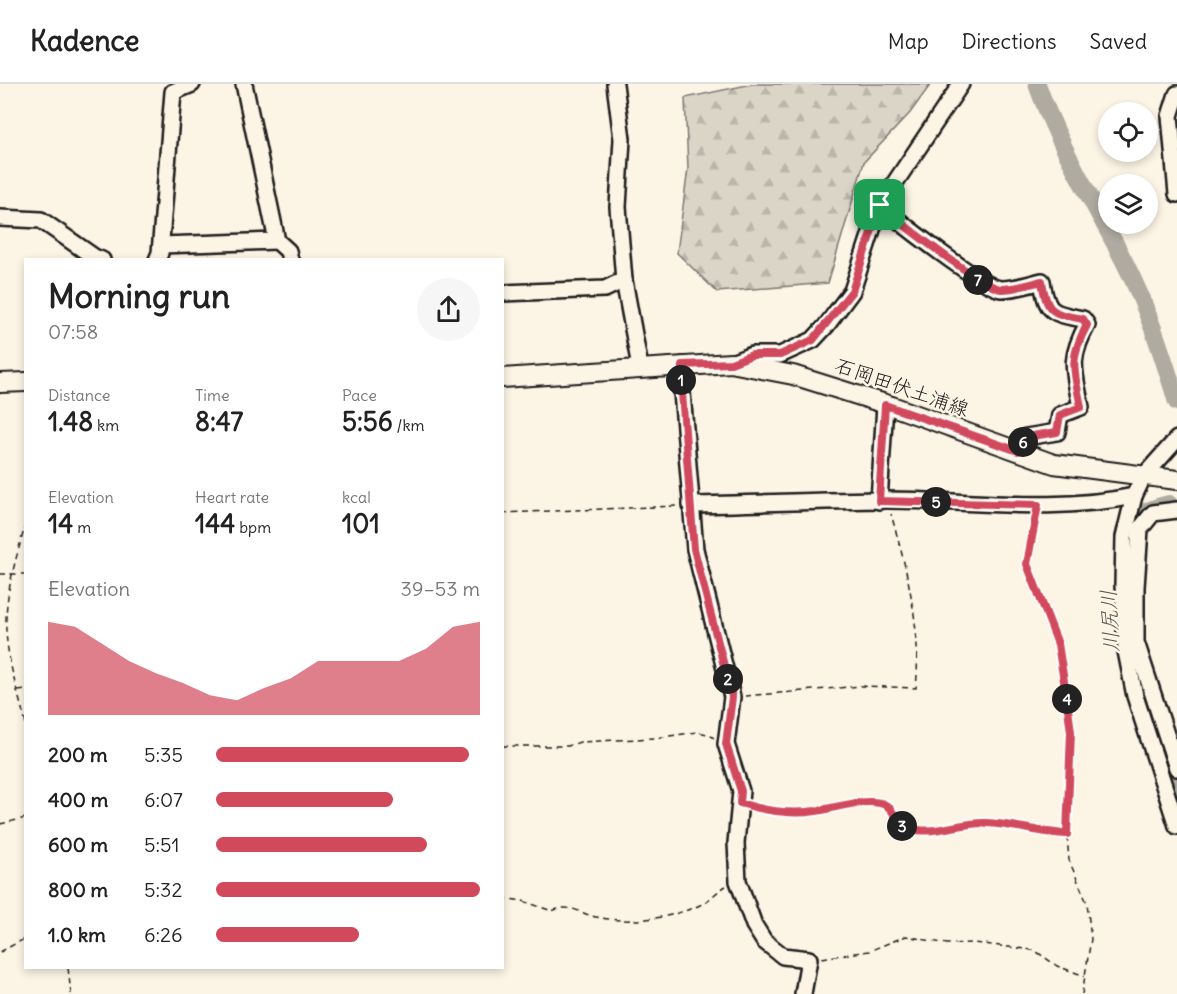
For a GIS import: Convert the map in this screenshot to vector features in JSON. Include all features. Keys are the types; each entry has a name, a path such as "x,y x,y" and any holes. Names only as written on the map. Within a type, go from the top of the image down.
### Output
{"main road":[{"name":"石岡田伏土浦線","path":"504,378 640,367 731,363 793,375 1054,464 1177,480"},
{"path":"0,382 24,382"}],"street":[{"path":"192,84 173,92 159,252 277,240"},
{"path":"244,84 277,240 288,251 290,258"},
{"path":"615,84 622,139 618,207 624,280 640,367"},
{"path":"731,363 752,355 780,355 813,340 852,291 880,205 961,84"},
{"path":"1177,94 1170,116 1177,194"},
{"path":"880,205 904,226 981,282 1000,289 1042,281 1046,304 1053,313 1083,319 1087,325 1077,345 1072,363 1081,407 1060,415 1057,432 1026,437 1018,451"},
{"path":"0,219 40,220 97,258"},
{"path":"504,293 605,289 624,280"},
{"path":"682,365 681,380 694,549 732,697 726,744 741,791 736,843 738,881 754,925 764,942 783,956 809,959 803,994"},
{"path":"883,501 885,405"},
{"path":"1177,439 1143,477 1134,496 1124,537 1126,651 1135,696 1177,826"},
{"path":"691,505 883,501 1038,505 1103,503 1134,496"},
{"path":"1177,510 1153,513 1140,529 1136,642 1177,768"}],"path":[{"path":"732,697 837,690 861,686 916,688 919,662 908,572 883,501"},
{"path":"504,513 691,505"},
{"path":"1038,505 1027,564 1058,644 1071,732 1067,834 1069,860 1087,903 1091,939 1082,994"},
{"path":"24,530 12,574 6,621 7,642 24,716"},
{"path":"0,574 24,574"},
{"path":"18,692 24,690"},
{"path":"504,746 568,746 580,742 656,738 697,732 708,734 722,744 726,744"},
{"path":"740,803 768,812 813,811 880,803 892,808 900,824 907,829 937,831 963,824 985,823 1067,834"},
{"path":"0,824 24,818"},
{"path":"504,898 523,901 552,911 562,907 575,908 594,917 620,920 662,918 702,904 738,881"},
{"path":"809,959 869,951 906,936 947,944 974,944 1034,950 1057,966 1085,976"},
{"path":"0,952 24,939"},
{"path":"68,969 71,994"}],"green space":[{"path":"752,84 931,84 910,113 864,162 828,283 717,292 677,253 688,168 685,98"}],"waterway":[{"name":"川尻川","path":"1037,84 1066,152 1140,295 1177,402"},
{"name":"川尻川","path":"1130,543 1133,526 1141,515 1169,504"},
{"name":"川尻川","path":"1135,663 1177,795"}],"route":[{"path":"880,205 904,226 943,252 981,282 1000,289 1042,281 1046,304 1053,313 1083,319 1087,325 1077,345 1072,363 1081,407 1060,415 1057,432 1026,437 1018,451 885,405 879,501 1038,505 1027,564 1058,644 1066,694 1071,732 1067,834 1050,834 985,823 963,824 937,831 907,829 900,824 892,808 880,803 813,811 768,812 740,803 741,791 726,744 732,697 694,549 681,380 682,365 731,363 752,355 780,355 813,340 852,291 880,205"}]}
